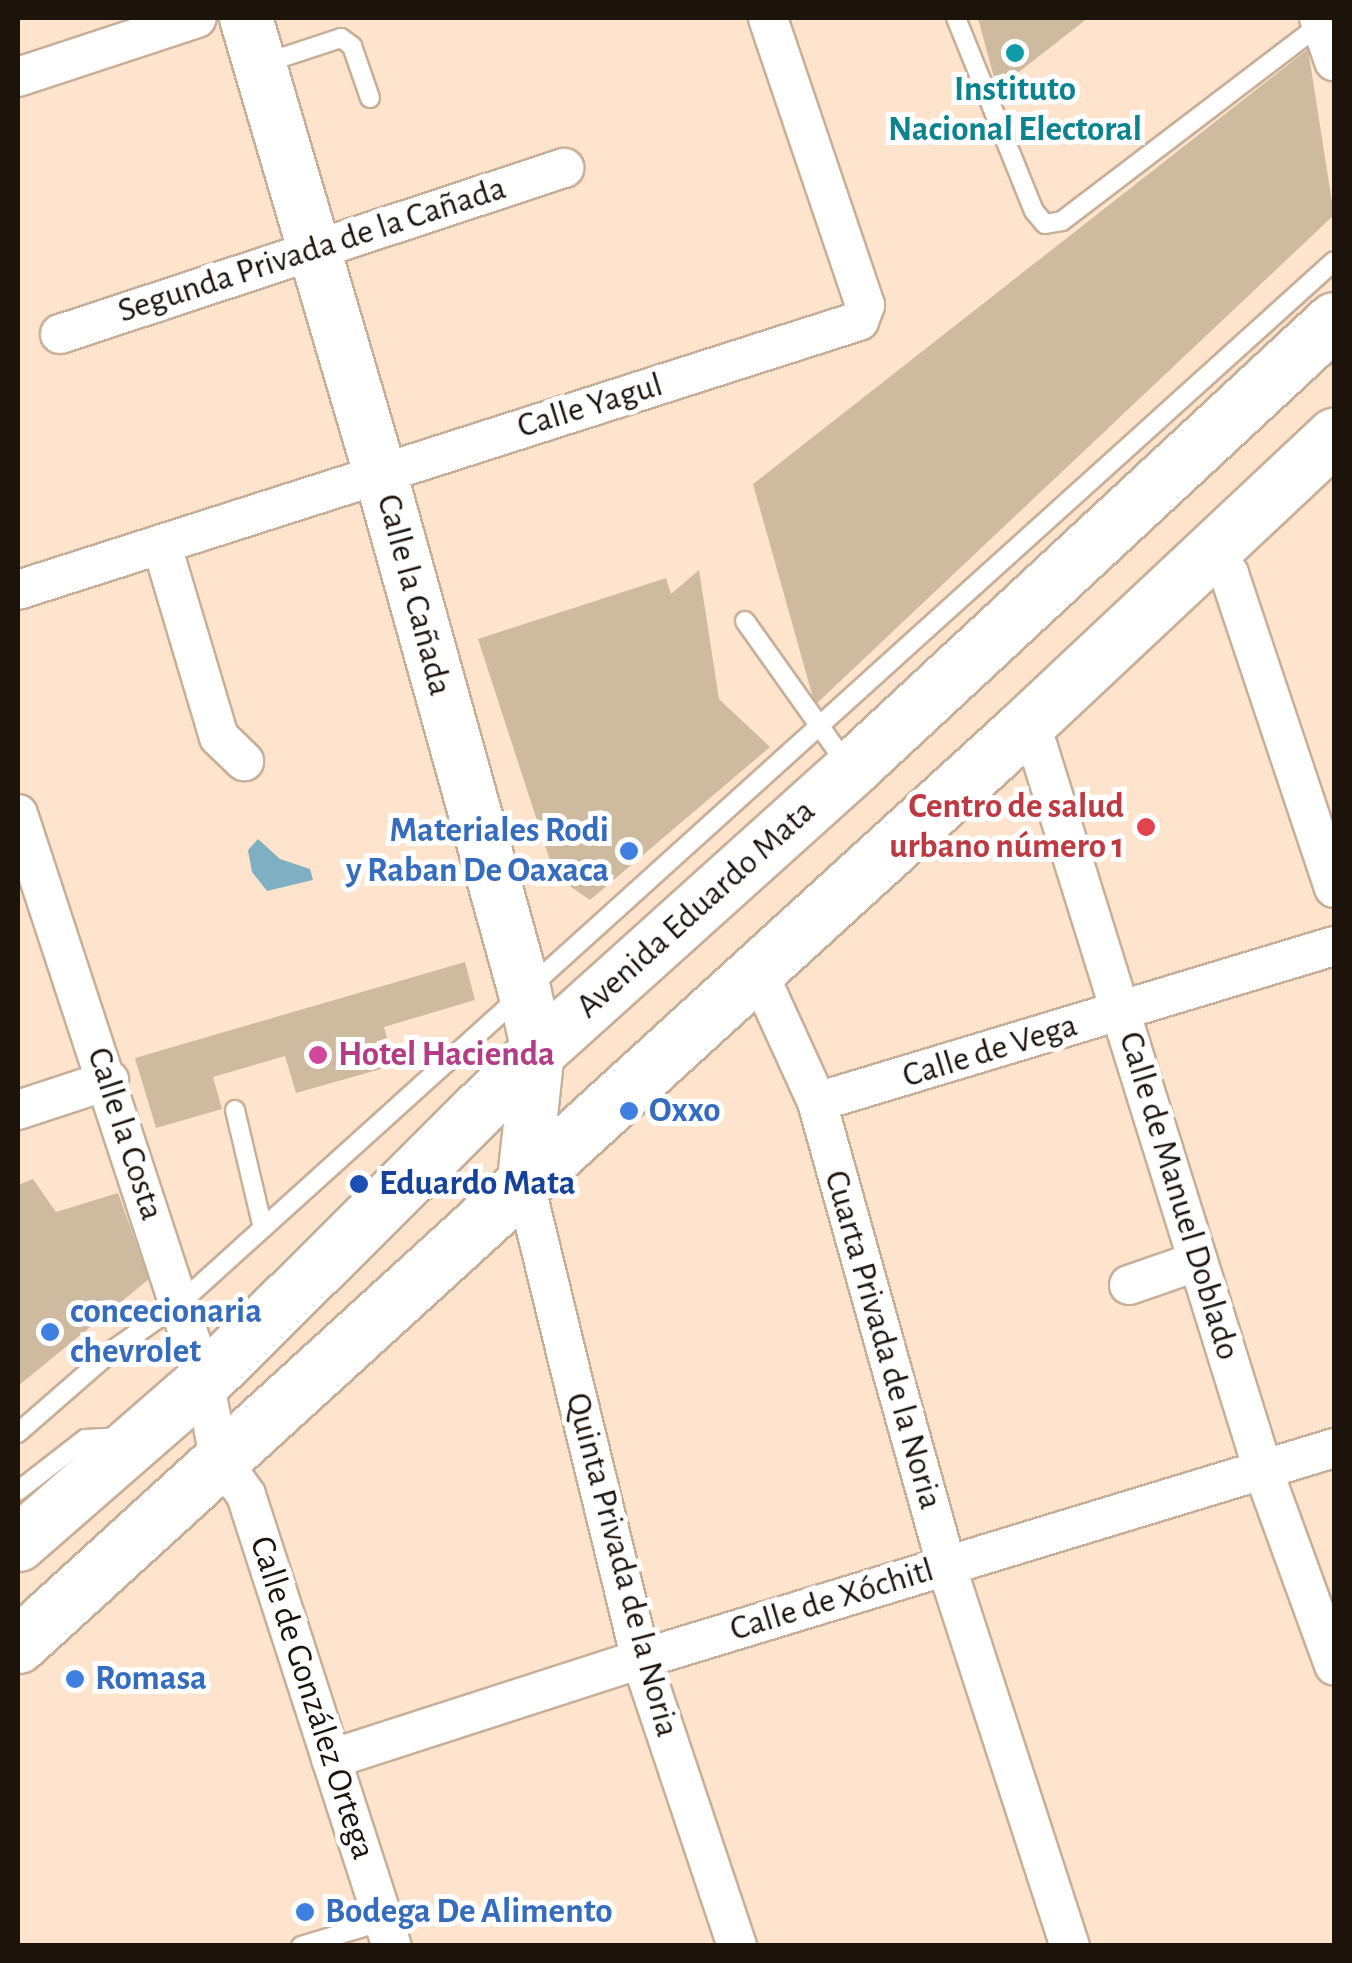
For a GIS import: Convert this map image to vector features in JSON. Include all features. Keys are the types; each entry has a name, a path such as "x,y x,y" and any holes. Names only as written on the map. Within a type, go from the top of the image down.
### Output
{"main road":[{"name":"Avenida Eduardo Mata","path":"21,1520 137,1439 204,1380 538,1051 835,749 1100,505 1334,320"},
{"path":"18,1645 218,1457 1023,728 1334,436"}],"street":[{"path":"18,76 197,18"},
{"name":"Calle Yagul","path":"18,590 858,321 865,305 768,18"},
{"path":"1320,21 1334,61"},
{"name":"Calle la Cañada","path":"253,41 380,472 524,990 538,1051 524,1180"},
{"name":"Segunda Privada de la Cañada","path":"60,334 314,247 564,168"},
{"path":"162,546 219,737 244,761"},
{"path":"1210,551 1229,574 1334,888"},
{"name":"Calle de Manuel Doblado","path":"1023,728 1038,746 1264,1470 1334,1665"},
{"name":"Calle la Costa","path":"18,814 204,1380 218,1457"},
{"name":"Calle de Vega","path":"817,1102 1334,946"},
{"name":"Cuarta Privada de la Noria","path":"750,974 766,990 817,1102 946,1565 1070,1946"},
{"path":"18,1110 108,1080"},
{"name":"Quinta Privada de la Noria","path":"524,1180 641,1659 737,1946"},
{"path":"1129,1285 1198,1261"},
{"name":"Calle de Xóchitl","path":"331,1759 641,1659 1334,1448"},
{"name":"Calle de González Ortega","path":"218,1457 246,1495 388,1933"}],"lane":[{"path":"956,18 1034,211 1046,224 1062,221 1320,21"},
{"path":"253,41 341,38 352,46 370,98"},
{"path":"1100,505 1334,262"},
{"path":"18,1433 113,1350 179,1304 524,990 835,749 745,621"},
{"path":"235,1110 264,1228"},
{"path":"301,1946 388,1933"}],"water":[{"path":"258,839 280,859 310,869 313,880 267,891 252,872 248,850"}],"building":[{"name":"Instituto Nacional Electoral","path":"978,18 1088,18 997,89"},
{"path":"1308,49 1334,215 815,705 753,484"},
{"path":"699,570 719,699 770,747 590,900 555,876 478,639 666,578 671,594"},
{"path":"465,962 475,1000 384,1027 395,1065 296,1093 285,1056 213,1077 222,1109 156,1128 135,1058"},
{"name":"concecionaria chevrolet","path":"33,1179 56,1212 118,1193 149,1279 18,1386 18,1185"}],"place":[{"name":"Instituto Nacional Electoral","path":"1015,53"},
{"name":"Centro de salud urbano número 1","path":"1146,827"},
{"name":"Materiales Rodi y Raban De Oaxaca","path":"629,851"},
{"name":"Hotel Hacienda","path":"318,1055"},
{"name":"Oxxo","path":"629,1111"},
{"name":"Eduardo Mata","path":"359,1184"},
{"name":"concecionaria chevrolet","path":"50,1332"},
{"name":"Romasa","path":"75,1679"},
{"name":"Bodega De Alimento","path":"305,1912"}]}
